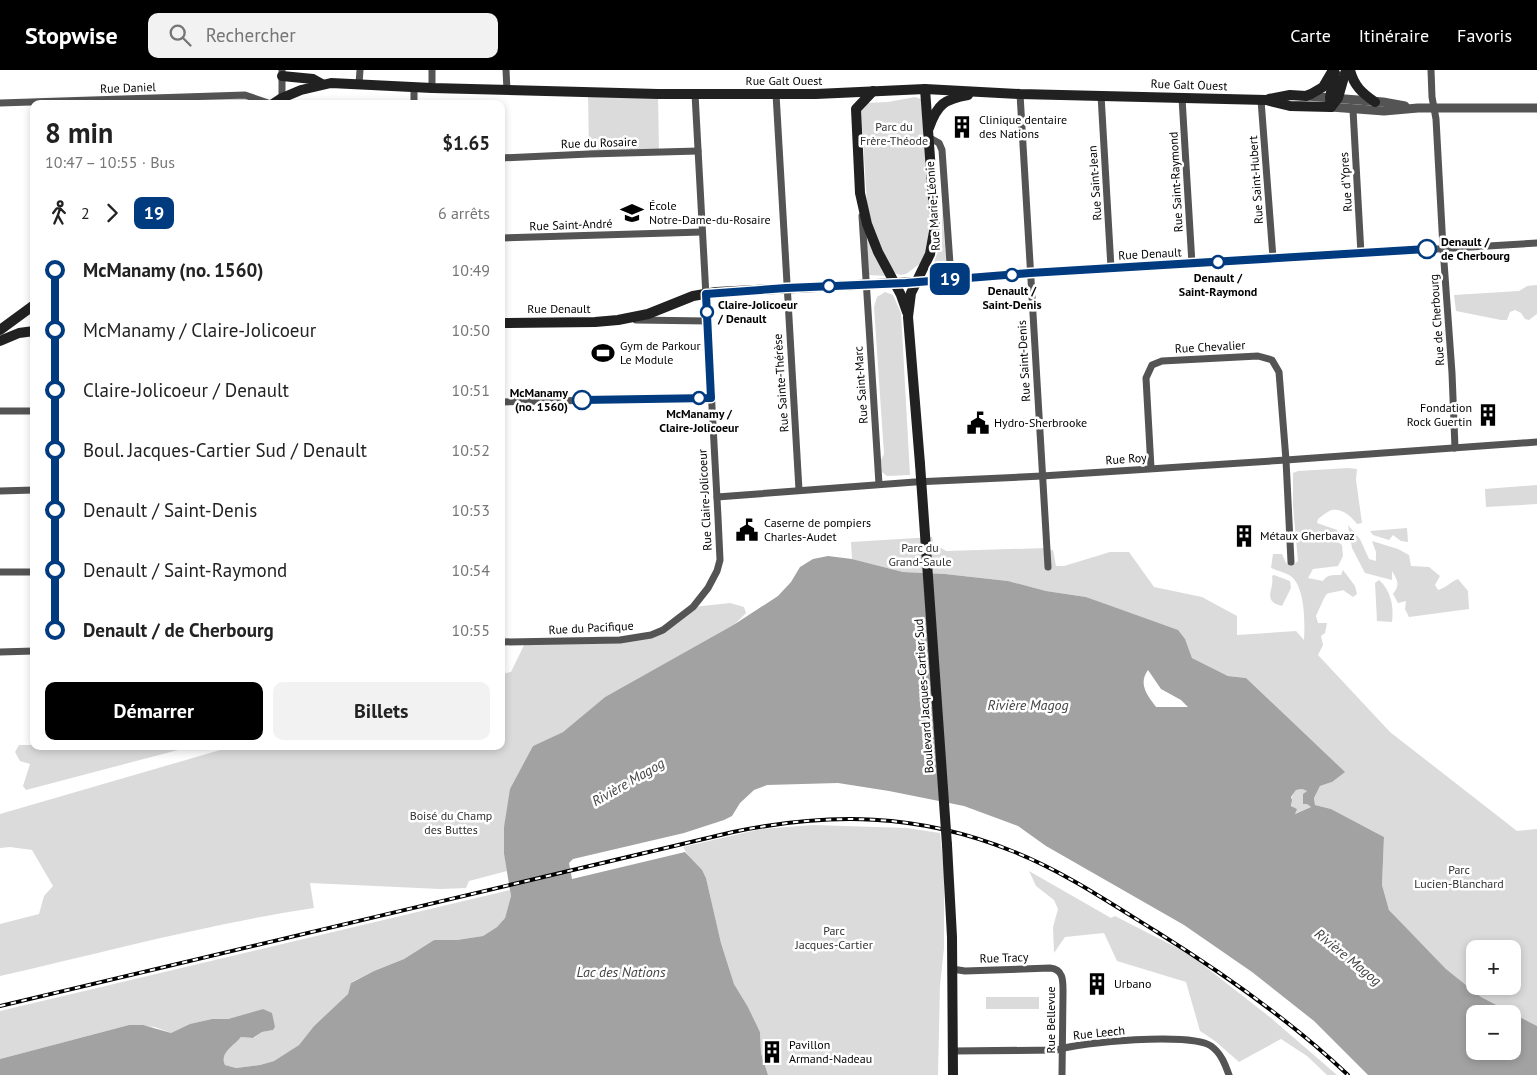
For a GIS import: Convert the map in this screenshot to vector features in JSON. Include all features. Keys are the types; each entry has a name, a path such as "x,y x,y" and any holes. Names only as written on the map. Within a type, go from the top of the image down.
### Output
{"main road":[{"path":"1264,100 1290,95 1306,96 1323,87 1334,70"},
{"path":"1333,101 1334,70"},
{"path":"1333,101 1346,70"},
{"path":"1350,70 1355,84 1360,91 1375,102"},
{"path":"282,73 313,79 322,84"},
{"name":"Rue Galt Ouest","path":"280,100 322,84 359,84 432,88 694,94 816,94 925,89 986,93 1264,100 1290,106 1333,101"},
{"name":"Rue Marie-Léonie","path":"916,282 930,254 935,226 925,89"},
{"name":"Boulevard Jacques-Cartier Sud","path":"873,92 856,109 860,193 870,232 895,284 908,317"},
{"path":"929,133 936,111 946,101 956,97 986,93"},
{"name":"Boulevard Jacques-Cartier Sud","path":"916,282 910,298 908,317 947,845 952,932 953,1075"},
{"name":"Rue Denault","path":"505,322 595,322 618,320 648,314 693,296 706,294 916,282"},
{"path":"0,330 30,308"},
{"path":"0,341 19,333 30,332"}],"street":[{"path":"359,84 360,70"},
{"path":"432,70 432,88"},
{"path":"506,70 507,90"},
{"name":"Rue de Cherbourg","path":"1431,70 1452,373 1455,448"},
{"path":"275,100 282,73"},
{"path":"414,87 414,100"},
{"name":"Rue Claire-Jolicoeur","path":"677,621 708,588 717,571 720,560 694,94"},
{"name":"Rue Sainte-Thérèse","path":"776,94 799,490"},
{"name":"Rue Saint-Denis","path":"1020,94 1048,567"},
{"name":"Rue Daniel","path":"92,100 246,95 254,100"},
{"name":"Rue Saint-Jean","path":"1101,95 1112,268"},
{"name":"Rue Galt Ouest","path":"1306,96 1333,101 1375,102 1418,108"},
{"name":"Rue Saint-Raymond","path":"1182,98 1192,264"},
{"name":"Rue Saint-Hubert","path":"1264,100 1273,258"},
{"name":"Rue Galt Ouest","path":"1333,101 1353,110 1384,112 1418,108 1537,108"},
{"name":"Rue Daniel","path":"0,103 30,102"},
{"name":"Rue d'Ypres","path":"1353,110 1362,254"},
{"name":"Rue Marie-Léonie","path":"929,133 939,143 942,150 951,278"},
{"name":"Rue du Rosaire","path":"505,158 698,151"},
{"name":"Rue Saint-Marc","path":"860,193 879,484"},
{"name":"Rue Saint-André","path":"505,238 702,232"},
{"name":"Rue Denault","path":"916,282 1030,273 1537,243"},
{"name":"Rue Denault","path":"618,320 707,321"},
{"name":"Rue Chevalier","path":"1151,468 1146,378 1152,365 1162,361 1258,356 1272,360 1279,372 1291,562"},
{"path":"505,402 711,398"},
{"path":"0,411 30,411"},
{"name":"Rue Roy","path":"717,497 879,484 1042,476 1537,442"},
{"path":"0,491 30,490"},
{"path":"0,572 30,572"},
{"name":"Rue du Pacifique","path":"505,642 620,640 651,635 677,621"},
{"path":"0,652 30,651"},
{"name":"Rue Tracy","path":"952,970 1056,968"},
{"name":"Rue Bellevue","path":"1056,968 1063,980 1062,1075"},
{"name":"Rue Leech","path":"953,1051 1057,1050 1146,1040 1190,1040 1211,1046 1218,1053 1229,1075"}],"green space":[{"path":"588,92 658,94 659,153 589,154"},
{"path":"245,95 256,100 193,100 192,97"},
{"name":"Parc du Frère-Théode","path":"915,97 921,99 931,224 927,250 921,263 906,274 901,275 893,273 876,241 867,204 861,109 866,103 888,102"},
{"path":"942,205 947,273 929,276 942,240"},
{"path":"866,231 886,276 869,275"},
{"path":"1537,285 1537,314 1529,320 1525,319 1521,313 1515,310 1510,312 1507,320 1456,311 1454,295 1519,291 1527,286"},
{"path":"885,292 893,295 901,313 910,475 887,476 882,472 881,460 884,454 874,307 877,297"},
{"name":"Parc Lucien-Blanchard","path":"1357,469 1356,480 1362,523 1357,524 1346,514 1336,510 1325,514 1318,519 1317,523 1337,530 1338,542 1342,545 1343,556 1338,566 1313,569 1308,578 1323,581 1329,576 1341,575 1343,570 1355,586 1357,594 1353,597 1343,590 1326,595 1316,616 1318,623 1327,623 1325,633 1321,636 1323,645 1318,655 1390,732 1517,831 1537,829 1537,1026 1521,1018 1521,1005 1496,1005 1478,995 1521,995 1521,940 1466,940 1466,985 1446,969 1389,910 1382,885 1384,837 1331,809 1315,805 1314,798 1320,786 1332,782 1246,678 1228,676 1192,658 1185,640 1149,621 1086,597 1046,591 1008,581 945,574 903,572 852,559 851,542 932,537 933,543 946,551 1047,548 1047,550 1053,550 1056,566 1064,566 1110,552 1129,552 1154,587 1202,597 1237,616 1237,635 1296,631 1304,640 1302,599 1297,584 1293,578 1271,568 1273,554 1282,554 1286,563 1293,565 1298,561 1293,506 1293,473 1298,471"},
{"path":"1537,485 1537,504 1486,507 1485,489"},
{"path":"1348,525 1360,539 1369,559 1376,561 1376,552 1372,541 1398,549 1409,555 1411,566 1429,567 1440,576 1435,585 1438,590 1458,579 1468,591 1469,609 1409,617 1405,609 1406,601 1398,603 1393,594 1397,588 1397,583 1392,571 1392,580 1365,573 1352,548"},
{"path":"1407,528 1408,542 1401,541 1393,535 1389,540 1373,535 1370,531"},
{"path":"1272,576 1290,581 1291,588 1282,606 1276,604 1270,598"},
{"path":"1379,580 1391,599 1392,622 1377,621 1375,583"},
{"name":"Boisé du Champ des Buttes","path":"730,603 744,607 746,613 735,624 605,697 563,732 533,746 504,827 504,854 507,871 469,881 466,888 440,889 310,883 314,908 195,930 0,976 0,924 39,914 44,896 53,886 32,850 10,847 0,848 0,814 220,750 505,750 505,673 511,672 526,641 651,635 693,607"},
{"path":"19,745 30,745 30,750 178,750 26,790 23,786 30,764 20,761 15,752"},
{"path":"1302,789 1307,791 1304,794 1303,800 1311,807 1294,814 1291,804 1292,796 1296,790"},
{"name":"Parc Jacques-Cartier","path":"813,825 907,828 940,833 944,870 944,948 940,985 938,1075 768,1075 761,1053 760,1032 734,984 721,943 706,878 683,847 761,829"},
{"path":"1029,871 1111,918 1115,916 1189,954 1271,1018 1337,1075 1327,1075 1307,1056 1281,1039 1239,1062 1215,1041 1200,1031 1186,982 1117,961 1104,933 1065,937 1054,953 1053,927 1058,909 1054,900 1036,886"},
{"path":"510,890 511,896 505,918 497,927 483,936 457,940 434,940 404,959 352,982 348,994 314,1026 299,1045 274,1061 236,1068 225,1065 224,1061 228,1050 241,1037 254,1038 262,1032 273,1030 275,1027 263,1009 228,1019 212,1019 191,1024 171,1033 155,1027 129,1025 0,1059 0,1011"},
{"path":"986,997 1039,997 1039,1009 986,1009"}],"water":[{"name":"Rivière Magog","path":"828,556 852,559 903,572 945,574 1008,581 1046,591 1086,597 1178,630 1185,639 1192,658 1228,676 1246,678 1345,772 1332,782 1320,786 1314,798 1315,805 1331,809 1384,837 1382,885 1389,910 1446,969 1466,985 1466,995 1478,995 1496,1005 1466,1005 1466,1060 1521,1060 1521,1018 1537,1026 1537,1075 1368,1075 1314,1021 1252,972 1184,925 1046,846 1018,826 964,806 838,783 767,785 754,790 740,803 732,816 724,820 684,833 573,859 569,863 572,879 685,852 702,870 706,878 721,943 734,984 760,1032 761,1053 768,1075 0,1075 0,1059 129,1025 143,1025 171,1033 190,1024 212,1019 228,1019 263,1009 272,1013 275,1027 273,1030 262,1032 253,1038 241,1037 228,1050 224,1061 225,1065 236,1068 274,1061 299,1045 314,1026 348,994 351,983 404,959 434,940 457,940 483,936 497,927 505,918 511,896 504,854 504,827 510,789 533,746 563,732 605,697 735,624 778,596 791,582 800,567 813,559","holes":["1148,670 1161,689 1181,700 1188,707 1156,707 1147,694 1144,685 1145,675","1302,789 1307,791 1303,794 1303,804 1311,807 1295,814 1297,809 1291,806 1291,797 1296,790"]}],"railway":[{"path":"0,1006 733,832 804,821 874,820 908,823 977,838 1050,868 1104,899 1232,981 1303,1035 1348,1075"}],"bus line":[{"name":"19","path":"582,400 711,398 706,294 716,292 906,283 951,278 1427,249"}],"place":[{"name":"Clinique dentaire des Nations","path":"962,127"},
{"name":"École Notre-Dame-du-Rosaire","path":"632,213"},
{"name":"Denault / de Cherbourg","path":"1427,249"},
{"name":"Denault / Saint-Raymond","path":"1218,262"},
{"name":"Denault / Saint-Denis","path":"1012,275"},
{"name":"Claire-Jolicoeur / Denault","path":"707,312"},
{"name":"Gym de Parkour Le Module","path":"603,353"},
{"name":"McManamy / Claire-Jolicoeur","path":"699,398"},
{"name":"McManamy (no. 1560)","path":"582,400"},
{"name":"Fondation Rock Guertin","path":"1488,415"},
{"name":"Hydro-Sherbrooke","path":"978,423"},
{"name":"Caserne de pompiers Charles-Audet","path":"747,530"},
{"name":"Métaux Gherbavaz","path":"1244,536"},
{"name":"Urbano","path":"1097,984"},
{"name":"Pavillon Armand-Nadeau","path":"772,1052"}],"park label":[{"name":"Parc du Grand-Saule","path":"920,555"}],"water label":[{"name":"Lac des Nations","path":"621,972"}]}
